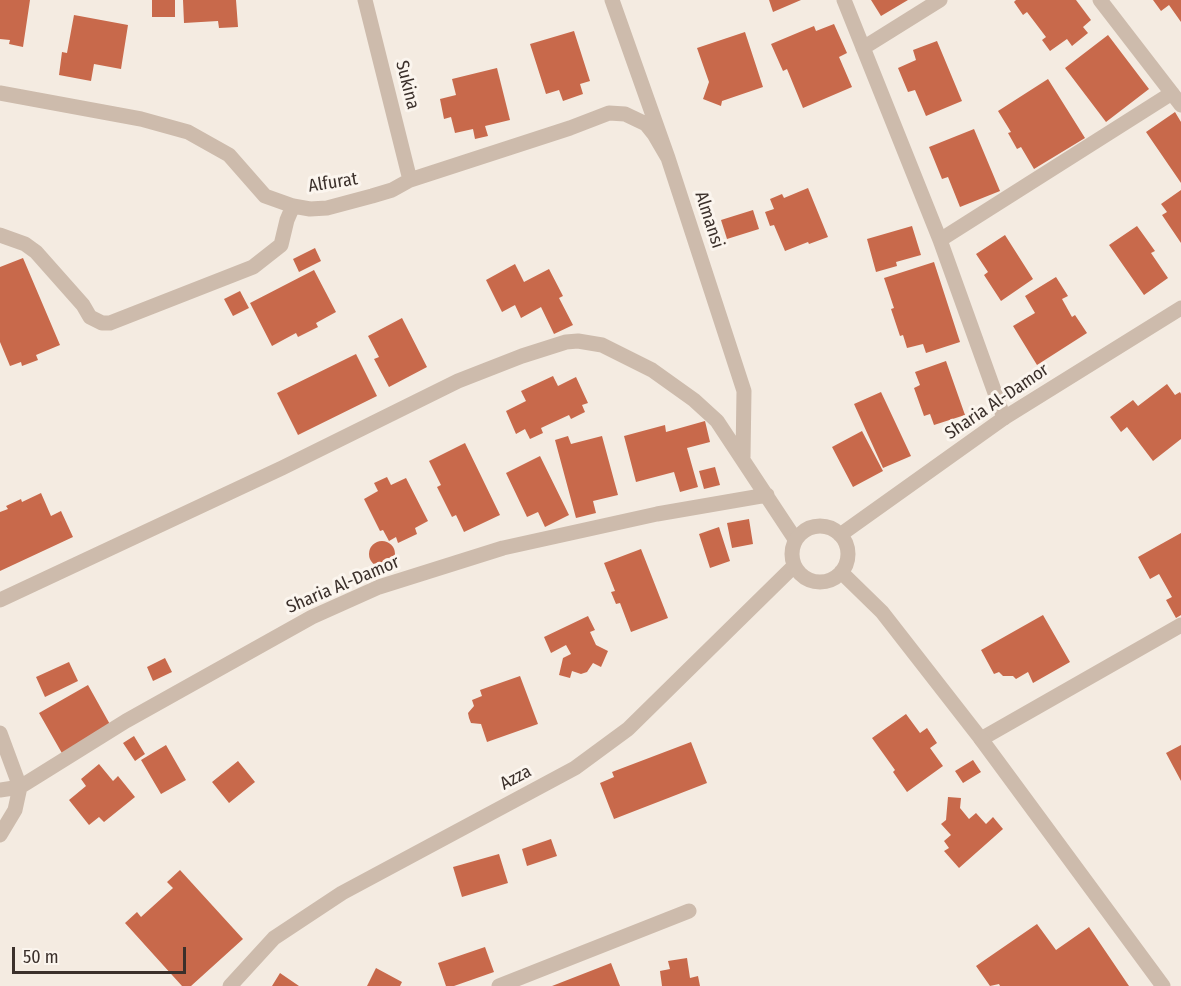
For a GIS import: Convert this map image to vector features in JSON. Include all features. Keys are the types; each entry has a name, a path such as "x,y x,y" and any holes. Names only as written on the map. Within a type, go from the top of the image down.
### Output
{"street":[{"name":"Sukina","path":"365,0 410,180"},
{"name":"Almansi","path":"612,0 668,158 744,391 743,458"},
{"path":"844,0 940,240 1004,418"},
{"path":"863,48 940,0"},
{"path":"940,240 1177,99 1100,0"},
{"name":"Alfurat","path":"0,93 141,119 188,132 229,155 265,196 293,206 310,209 355,202 392,190 410,180 609,113 625,114 646,124 668,158"},
{"path":"0,235 19,241 36,252 83,305 90,317 102,323 110,323 253,267 281,245 293,206"},
{"name":"Sharia Al-Damor","path":"840,535 1004,418 1181,308"},
{"path":"0,600 282,468 458,381 566,342 590,341 602,345 652,370 694,400 717,421 795,539"},
{"name":"Sharia Al-Damor","path":"20,787 126,721 301,622 379,587 503,548 657,514 766,495"},
{"path":"818,526 827,526 840,535 847,545 848,555 841,572 825,582 816,582 799,574 791,557 795,539 801,532 818,526"},
{"name":"Azza","path":"230,986 274,938 342,893 575,768 628,729 794,566"},
{"path":"841,572 882,612 981,739 1163,986"},
{"path":"981,739 1181,625"},
{"path":"0,734 20,787 15,810 0,835"},
{"path":"0,789 20,787"},
{"path":"500,986 690,911"}],"building":[{"path":"0,0 30,0 23,47 9,44 10,40 0,39"},
{"path":"152,0 175,0 175,17 152,17"},
{"path":"183,0 236,0 238,27 219,28 218,21 184,23"},
{"path":"769,0 801,0 773,12"},
{"path":"871,0 908,0 881,16"},
{"path":"1016,0 1076,0 1091,20 1083,27 1088,33 1072,46 1067,39 1050,51 1042,40 1046,37 1027,12 1023,15 1014,2"},
{"path":"1153,0 1181,0 1181,22 1169,5 1161,11"},
{"path":"74,15 128,25 121,69 94,64 91,81 59,75 62,52 67,53"},
{"path":"834,24 847,53 839,57 852,87 803,108 787,69 783,71 771,44 814,26 816,31"},
{"path":"574,31 590,81 580,84 583,94 563,101 559,90 546,94 530,44"},
{"path":"745,32 763,87 722,101 721,106 703,99 709,82 697,48"},
{"path":"1108,35 1149,89 1106,122 1065,68"},
{"path":"937,41 962,101 926,116 915,90 908,92 898,68 916,60 913,50"},
{"path":"497,68 510,120 485,126 488,136 475,139 473,129 455,133 451,117 444,119 440,99 456,95 452,79"},
{"path":"1048,79 1085,138 1034,169 1021,147 1017,149 1008,133 1011,132 998,111"},
{"path":"1175,112 1181,122 1181,183 1146,132"},
{"path":"974,129 1000,191 960,207 948,177 942,179 929,147"},
{"path":"808,188 828,237 785,251 774,225 770,226 765,212 774,209 770,199 782,194 784,198"},
{"path":"1181,190 1181,243 1162,215 1167,212 1161,204"},
{"path":"753,210 759,229 727,239 721,220"},
{"path":"912,226 921,255 896,262 897,266 876,272 867,239"},
{"path":"1137,226 1155,251 1151,253 1168,278 1144,295 1109,245"},
{"path":"1005,235 1033,279 1001,301 984,275 988,272 976,254"},
{"path":"315,248 321,261 299,272 293,259"},
{"path":"23,258 60,345 36,355 38,360 22,366 21,362 10,366 0,342 0,267"},
{"path":"934,262 960,342 926,353 923,344 907,348 903,335 900,336 884,278"},
{"path":"515,264 524,282 549,269 563,296 559,298 573,325 554,334 541,307 521,318 515,305 502,312 486,280"},
{"path":"314,270 336,312 316,323 318,327 298,337 296,333 272,346 250,303"},
{"path":"1056,277 1068,296 1062,299 1072,317 1075,315 1087,333 1037,365 1013,326 1035,313 1025,296"},
{"path":"240,291 249,308 233,316 224,299"},
{"path":"402,318 427,367 389,387 374,359 379,357 368,336"},
{"path":"356,354 377,396 298,435 277,393"},
{"path":"946,361 965,415 934,425 930,414 924,416 914,388 920,385 915,372"},
{"path":"553,376 558,386 576,377 588,403 582,405 585,412 571,419 569,415 541,428 543,433 530,439 525,429 516,434 506,411 526,401 521,391"},
{"path":"1167,384 1175,395 1180,392 1181,394 1181,439 1153,461 1127,427 1121,432 1110,417 1133,400 1138,406"},
{"path":"881,392 911,456 883,468 854,404"},
{"path":"705,421 710,442 687,448 698,487 680,492 674,472 636,482 624,436 665,425 666,432"},
{"path":"862,431 883,471 853,487 832,447"},
{"path":"568,436 571,444 602,436 618,495 593,501 596,513 576,518 555,440"},
{"path":"465,443 500,515 464,532 456,515 452,517 437,487 441,485 429,461"},
{"path":"540,456 569,515 545,527 538,512 527,517 506,473"},
{"path":"715,467 720,485 704,489 699,471"},
{"path":"387,477 391,485 406,478 428,521 415,528 417,534 398,543 396,537 389,541 383,530 380,531 364,499 378,491 374,483"},
{"path":"41,493 51,516 61,511 73,537 0,571 0,512 8,509 6,506 21,499 22,502"},
{"path":"749,519 753,544 732,548 727,523"},
{"path":"719,527 730,561 710,568 699,534"},
{"path":"1181,533 1181,615 1176,618 1166,600 1172,597 1159,574 1150,579 1138,557"},
{"path":"382,541 391,545 395,554 391,563 382,567 373,563 369,554 373,545"},
{"path":"641,549 668,618 631,632 620,603 616,604 611,592 615,591 604,563"},
{"path":"1043,615 1070,662 1033,683 1028,672 1016,679 1013,676 1003,676 999,672 994,674 981,650"},
{"path":"588,616 595,630 590,632 596,645 608,651 601,667 593,663 587,672 581,674 572,671 570,678 559,675 563,658 571,654 566,645 551,653 544,637"},
{"path":"165,658 172,672 153,681 147,667"},
{"path":"69,662 78,681 45,697 36,677"},
{"path":"520,676 538,724 487,742 481,724 471,723 469,718 468,713 474,706 472,700 482,696 480,690"},
{"path":"88,685 112,728 63,755 39,713"},
{"path":"906,714 920,733 927,728 937,743 930,748 943,766 907,792 893,772 895,770 872,738"},
{"path":"134,736 145,754 135,761 123,743"},
{"path":"691,742 707,783 614,819 600,783 614,777 612,772"},
{"path":"166,745 186,780 161,794 141,760"},
{"path":"1181,745 1181,781 1166,753"},
{"path":"973,760 981,772 963,783 955,771"},
{"path":"238,761 255,782 229,803 212,782"},
{"path":"99,764 113,781 118,776 135,797 104,822 99,817 89,825 69,800 86,786 81,779"},
{"path":"948,797 961,798 960,808 969,819 976,813 986,824 993,817 1003,829 959,868 944,851 949,848 944,841 951,835 941,824 946,820"},
{"path":"551,839 557,856 527,866 522,849"},
{"path":"499,854 508,883 462,897 453,867"},
{"path":"180,870 243,939 191,986 182,986 125,923 137,912 141,917 173,888 167,882"},
{"path":"1037,924 1056,950 1089,927 1129,986 1000,986 999,984 990,986 976,966"},
{"path":"485,947 494,972 454,986 446,986 438,963"},
{"path":"687,958 690,978 698,976 700,986 662,986 660,971 670,969 668,961"},
{"path":"611,963 620,986 552,986"},
{"path":"376,968 402,982 400,986 367,986"},
{"path":"280,973 299,986 272,986"}]}
